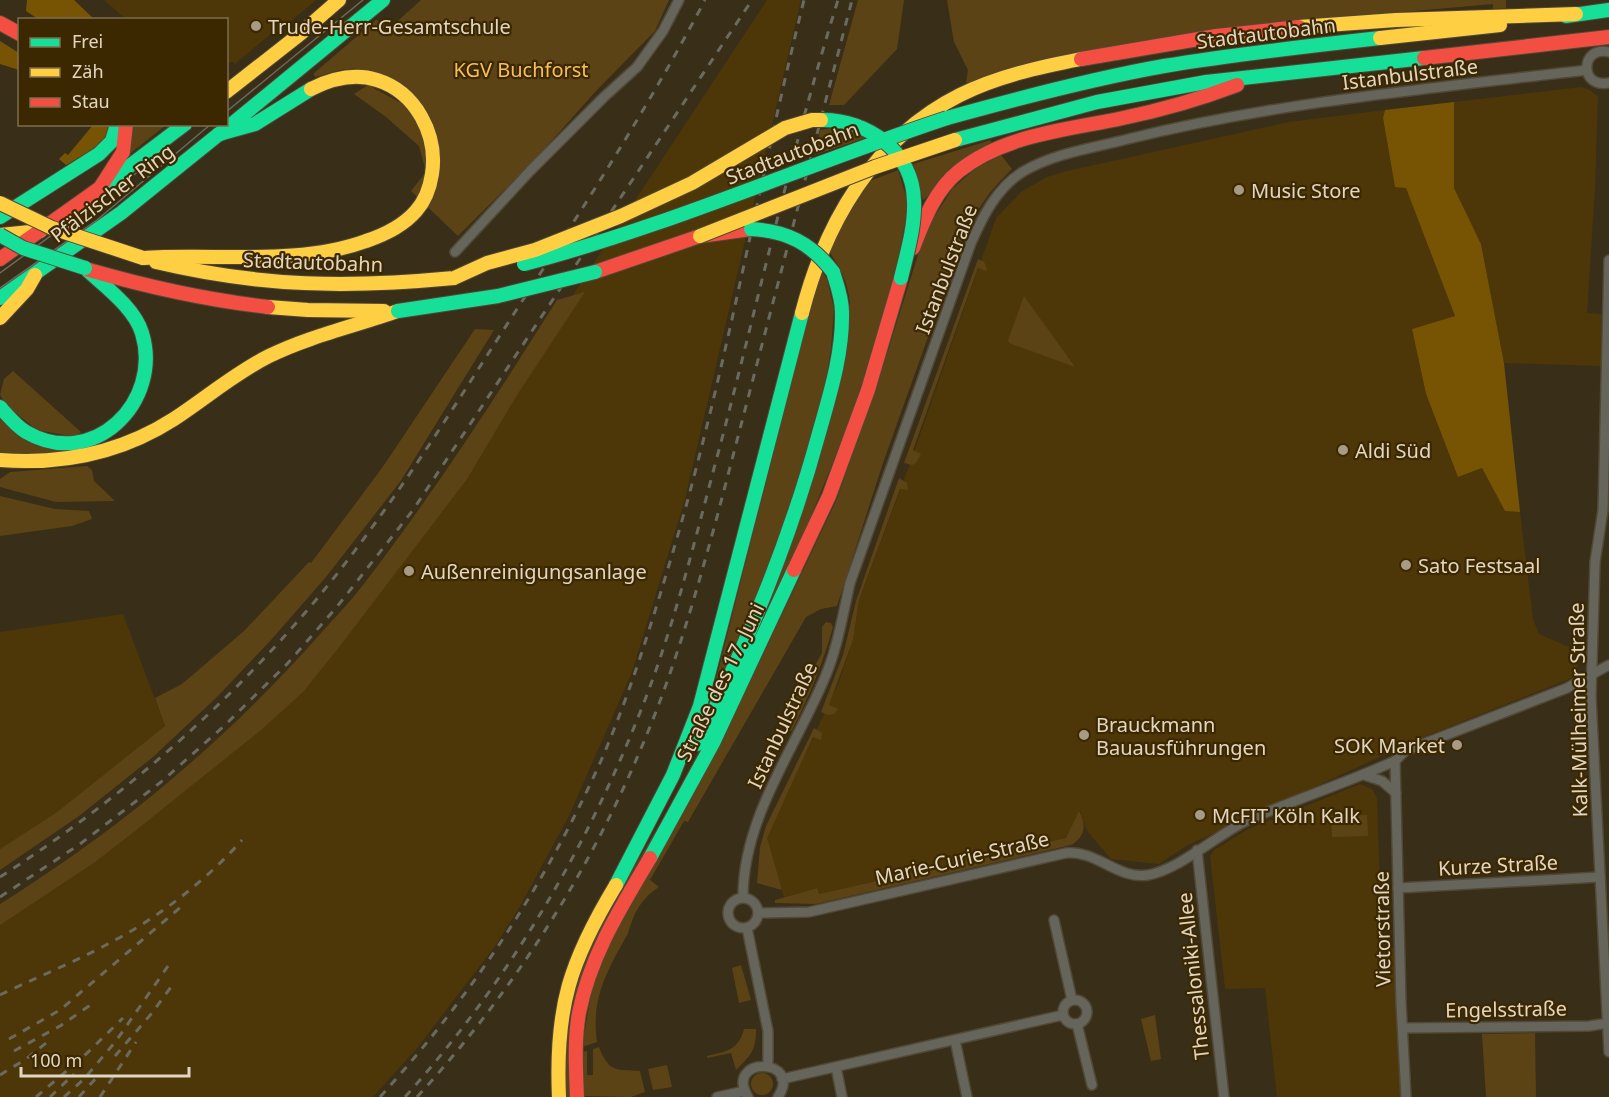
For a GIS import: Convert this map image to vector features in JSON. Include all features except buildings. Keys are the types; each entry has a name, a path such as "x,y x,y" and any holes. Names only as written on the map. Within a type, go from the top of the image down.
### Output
{"main road":[{"path":"228,90 339,0"},
{"name":"Pfälzischer Ring","path":"0,298 121,213 383,0"},
{"name":"Stadtautobahn","path":"0,203 52,228 143,258 210,274 283,284 362,286 454,278 589,248 948,118 1008,100 1103,77 1237,55 1484,27 1609,10"},
{"path":"616,885 660,803 690,739 804,303 830,230 846,201 872,165 897,139 942,105 971,89 1001,78 1056,64 1146,46 1234,33 1460,15 1576,14"},
{"path":"0,23 18,33"},
{"path":"0,31 18,40"},
{"name":"Stadtautobahn","path":"0,236 23,248 130,283 231,304 324,312 398,311 443,307 521,292 595,273 700,236 875,167 955,140 1097,102 1196,84 1263,75 1608,46"},
{"path":"901,278 922,225 937,196 960,171 976,159 996,149 1025,140 1209,96 1263,75"},
{"path":"143,258 170,255 251,257 297,254 358,243 397,227 417,208 431,183 433,143 420,112 410,99 389,84 363,77 348,77 321,84 256,124 219,134"},
{"path":"454,278 488,262 543,247 650,203 718,168 791,125 812,120 833,119 866,128 881,138 901,159 909,176 914,191 914,212 901,278"},
{"path":"0,217 99,154 112,141 116,126"},
{"path":"100,188 123,154 126,126"},
{"name":"Pfälzischer Ring","path":"0,259 182,126"},
{"path":"559,1097 557,1070 559,1019 565,991 577,956 594,919 651,833 701,738 758,611 782,550 814,456 829,399 841,333 840,291 828,265 810,245 780,231 764,229 700,236"},
{"path":"0,236 16,232 40,231"},
{"path":"0,407 15,424 29,434 44,440 73,442 95,438 105,433 127,416 138,402 147,368 142,333 136,321 85,268"},
{"path":"0,318 27,289 35,275"},
{"name":"Straße des 17. Juni","path":"577,1097 575,1051 579,1013 594,961 609,927 669,825 713,743 829,496 868,390 901,278"},
{"path":"0,460 28,463 77,459 120,448 139,439 269,356 296,344 398,311"},
{"path":"548,1097 557,1070"}],"street":[{"path":"455,252 530,171 637,67 663,31 679,0"},
{"path":"1608,46 1590,57 1587,70 1590,78 1595,82 1609,83"},
{"name":"Istanbulstraße","path":"743,897 747,854 754,829 833,657 850,583 971,243 995,197 1020,174 1040,163 1067,154 1148,135 1301,106 1587,70"},
{"name":"Kalk-Mülheimer Straße","path":"1609,260 1603,510 1595,562 1592,697 1609,1052"},
{"name":"Marie-Curie-Straße","path":"759,913 809,912 1076,852 1091,856 1110,867 1137,875 1148,875 1169,867 1247,821 1364,775 1395,761 1405,751 1567,688 1609,665"},
{"name":"Vietorstraße","path":"1395,761 1406,1097"},
{"path":"1364,775 1382,781 1396,793"},
{"name":"Thessaloniki-Allee","path":"1197,850 1224,1097"},
{"name":"Kurze Straße","path":"1398,888 1600,877"},
{"path":"743,897 754,902 759,913 754,924 747,928 736,927 727,914 733,900 743,897"},
{"path":"1054,920 1072,1000"},
{"path":"747,928 768,1031 768,1065"},
{"path":"1072,1000 1081,1001 1086,1008 1086,1016 1077,1024 1068,1022 1063,1015 1066,1003 1072,1000"},
{"path":"782,1079 1063,1015"},
{"name":"Engelsstraße","path":"1404,1028 1589,1026 1608,1023"},
{"path":"1077,1024 1092,1085"},
{"path":"955,1040 967,1097"},
{"path":"717,1097 746,1094 744,1079 747,1074 756,1066 768,1065 779,1073 782,1079 783,1086 778,1097"},
{"path":"836,1067 842,1097"}],"shaded area":[{"path":"27,0 74,0 93,18 36,18 26,11"},
{"name":"Trude-Herr-Gesamtschule","path":"104,0 316,0 235,64 228,62 228,18 125,18"},
{"path":"767,0 801,0 685,499 632,672 569,816 519,908 495,946 418,1047 373,1097 0,1097 0,917 135,830 380,588"},
{"path":"0,41 18,52 18,70 0,64"},
{"path":"1581,87 1590,90 1598,97 1587,313 1601,314 1601,366 1504,363 1481,244 1454,188 1454,102"},
{"path":"1454,102 1454,188 1481,244 1504,363 1520,512 1505,511 1482,468 1458,477 1426,394 1412,329 1455,316 1406,188 1395,187 1383,118 1385,110"},
{"path":"1385,110 1383,118 1395,187 1406,187 1455,316 1412,329 1426,394 1458,477 1482,468 1505,511 1520,512 1533,619 1539,634 1578,651 1577,676 1421,738 1186,846 1159,864 1111,859 1087,831 1080,811 1066,838 819,894 817,888 784,897 766,838 838,684 853,640 859,600 904,480 996,218 1022,191 1047,177 1067,171 1289,122"},
{"path":"92,126 112,126 105,142 66,165 59,159 65,153 68,155"},
{"path":"123,614 165,726 57,812 0,849 0,632"},
{"path":"1360,784 1372,789 1377,798 1382,947 1396,949 1401,1097 1277,1097 1265,988 1225,989 1210,856 1214,850 1248,829"}],"green space":[{"name":"KGV Buchforst","path":"421,0 669,0 655,31 596,91 537,157 458,236 411,191 426,172 419,146 386,117 354,94 368,85 401,103 383,74 350,69 316,77 313,74 376,20 391,27"},
{"path":"858,0 904,0 897,49 844,105 829,105"},
{"path":"947,0 1506,0 1506,8 1493,9 1493,4 1238,27 966,83 968,70 954,42"},
{"path":"130,126 165,126 131,153"},
{"path":"845,129 866,138 815,155 820,130"},
{"path":"991,140 991,142 923,200 913,164"},
{"path":"1001,155 1012,169 984,201 963,239 883,463 837,606 821,609 806,617 688,822 684,821 650,880 659,887 645,898 638,908 628,934 606,975 596,1013 597,1042 582,1047 591,994 616,929 719,747 836,501 880,376 922,242 952,189 976,168"},
{"path":"898,170 906,196 907,211 895,280 850,421 793,560 709,741 590,958 571,1097 567,1097 565,1073 567,1033 575,990 586,957 601,923 662,820 705,740 763,613 850,304 843,275 827,249 862,184"},
{"path":"978,259 984,262 987,269 986,271 978,268 913,450 921,454 916,463 912,465 904,463"},
{"path":"820,268 827,279 834,309 831,349 823,398 777,548 709,707"},
{"path":"585,292 517,395 467,479 303,692 261,730 95,862 0,925 0,904 68,859 169,781 233,725 292,664 358,591 389,551 487,409 557,300"},
{"path":"1024,296 1075,367 1009,343 1008,340"},
{"path":"475,329 494,330 400,482 326,577 271,640 218,696 153,757 79,816 0,870 0,849 57,812 165,726 155,698 182,684 244,631 309,562 311,563 382,468"},
{"path":"13,371 81,432 75,437 37,430 7,406 0,395 4,379"},
{"path":"0,416 85,453 0,456"},
{"path":"87,466 92,470 94,481 115,501 56,502 0,487 0,479 10,472"},
{"path":"899,478 907,483 908,490 900,489 859,600 853,640 829,705 838,709 834,714 828,715 821,712 843,655 856,601"},
{"path":"0,496 55,509 89,511 92,519 72,526 0,536"},
{"path":"826,622 831,623 833,627 825,654 804,705 789,732 787,727 791,726 790,722 796,716 796,712 788,713 822,653 822,627"},
{"path":"814,728 822,733 821,740 813,737 767,838 782,890 757,883 760,847 766,826"},
{"path":"1079,811 1084,826 1082,834 1071,845 816,904 775,903 775,900 817,888 819,894 1066,838"},
{"path":"1367,815 1368,836 1332,837 1331,816"},
{"path":"741,965 751,1000 739,1003 732,968"},
{"path":"1155,1015 1161,1059 1151,1061 1141,1019"},
{"path":"744,1029 756,1029 755,1043 749,1056 736,1070 731,1053 707,1058 707,1056 735,1046"},
{"path":"1535,1033 1536,1097 1486,1097 1482,1034"},
{"path":"599,1047 611,1066 620,1070 640,1071 645,1092 631,1097 583,1096 582,1052 587,1051 587,1075 593,1075 593,1049"},
{"path":"667,1065 672,1087 653,1090 648,1069"},
{"path":"758,1073 766,1073 773,1080 773,1088 766,1095 758,1095 751,1088 751,1080"}],"tram line":[{"path":"228,110 363,0"},
{"path":"0,288 97,220 209,126"},
{"path":"0,273 161,155"}],"railway":[{"path":"0,877 88,816 171,748 249,674 320,595 397,492 565,235 638,119 705,0"},
{"path":"0,897 80,844 161,782 224,726 287,664 336,608 413,510 752,0"},
{"path":"380,1097 445,1020 475,980 530,896 578,808 620,714 638,665 689,495 724,355 804,0"},
{"path":"405,1097 477,1008 510,962 540,914 595,814 641,710 684,580 791,167 838,0"},
{"path":"417,1097 486,1014 548,926 602,832 658,708 702,572 852,0"},
{"path":"0,995 91,953 142,925 195,886 242,840"},
{"path":"9,1039 60,1010 182,906"},
{"path":"64,1097 84,1079 116,1041 168,966"},
{"path":"115,1056 171,987"},
{"path":"14,1051 60,1026 92,1004"},
{"path":"36,1097 84,1056 123,1018"},
{"path":"0,1075 26,1059 50,1040"},
{"path":"100,1097 136,1042"},
{"path":"50,1097 74,1074"},
{"path":"79,1097 97,1077"}],"traffic: fast":[{"path":"220,134 383,0"},
{"path":"1566,16 1609,10"},
{"path":"947,118 1055,89 1164,66 1380,38"},
{"path":"955,140 1097,102 1206,82 1424,58"},
{"path":"219,134 255,124 311,89"},
{"path":"524,264 631,232 947,118"},
{"path":"821,120 855,125 871,132 897,154 906,168 912,183 914,211 901,278"},
{"path":"0,217 99,154 112,141 116,126"},
{"path":"107,183 182,126"},
{"path":"0,298 121,213 219,134"},
{"path":"751,229 776,232 797,240 816,253 833,272"},
{"path":"0,235 23,248 85,268"},
{"path":"0,407 15,424 26,432 51,442 75,443 98,436 117,423 132,405 142,383 146,359 142,333 138,323 125,306 85,268"},
{"path":"398,311 498,296 595,272"},
{"path":"698,744 734,668 766,591 795,513 819,433 835,373 842,327 841,302 833,272"},
{"path":"616,885 673,775 700,706 802,313"},
{"path":"650,858 713,743 794,570"}],"traffic: slow":[{"path":"228,90 339,0"},
{"path":"1299,27 1396,20 1576,14"},
{"path":"1380,38 1500,25"},
{"path":"802,313 824,247 839,216 857,186 878,159 902,135 929,113 974,88 1019,73 1081,59"},
{"path":"143,258 312,254 340,249 373,239 393,229 411,216 427,194 433,159 428,130 413,105 391,86 369,78 343,78 311,89"},
{"path":"454,278 487,263 535,250 621,216 692,183 785,128 812,120 821,120"},
{"path":"700,236 875,167 955,140"},
{"path":"0,203 52,228 143,258"},
{"path":"0,235 40,231"},
{"path":"156,262 232,276 305,283 377,283 454,278"},
{"path":"0,318 27,289 35,275"},
{"path":"268,307 384,311"},
{"path":"0,460 69,458 112,448 154,431 269,356 316,337 398,311"},
{"path":"559,1097 560,1037 569,986 587,938 616,885"}],"traffic: jam":[{"path":"0,23 18,33"},
{"path":"1081,59 1216,36 1299,27"},
{"path":"1424,58 1609,37"},
{"path":"913,248 931,206 943,187 959,171 996,149 1038,135 1166,108 1237,85"},
{"path":"100,188 123,152 126,126"},
{"path":"0,259 100,188"},
{"path":"595,272 700,236 751,229"},
{"path":"89,270 178,292 268,307"},
{"path":"794,570 829,496 868,390 901,278"},
{"path":"577,1097 576,1034 584,992 608,933 650,858"}],"place":[{"name":"Trude-Herr-Gesamtschule","path":"256,26"},
{"name":"Music Store","path":"1239,190"},
{"name":"Aldi Süd","path":"1343,450"},
{"name":"Sato Festsaal","path":"1406,565"},
{"name":"Außenreinigungsanlage","path":"409,571"},
{"name":"Brauckmann Bauausführungen","path":"1084,735"},
{"name":"SOK Market","path":"1457,745"},
{"name":"McFIT Köln Kalk","path":"1200,815"}]}
